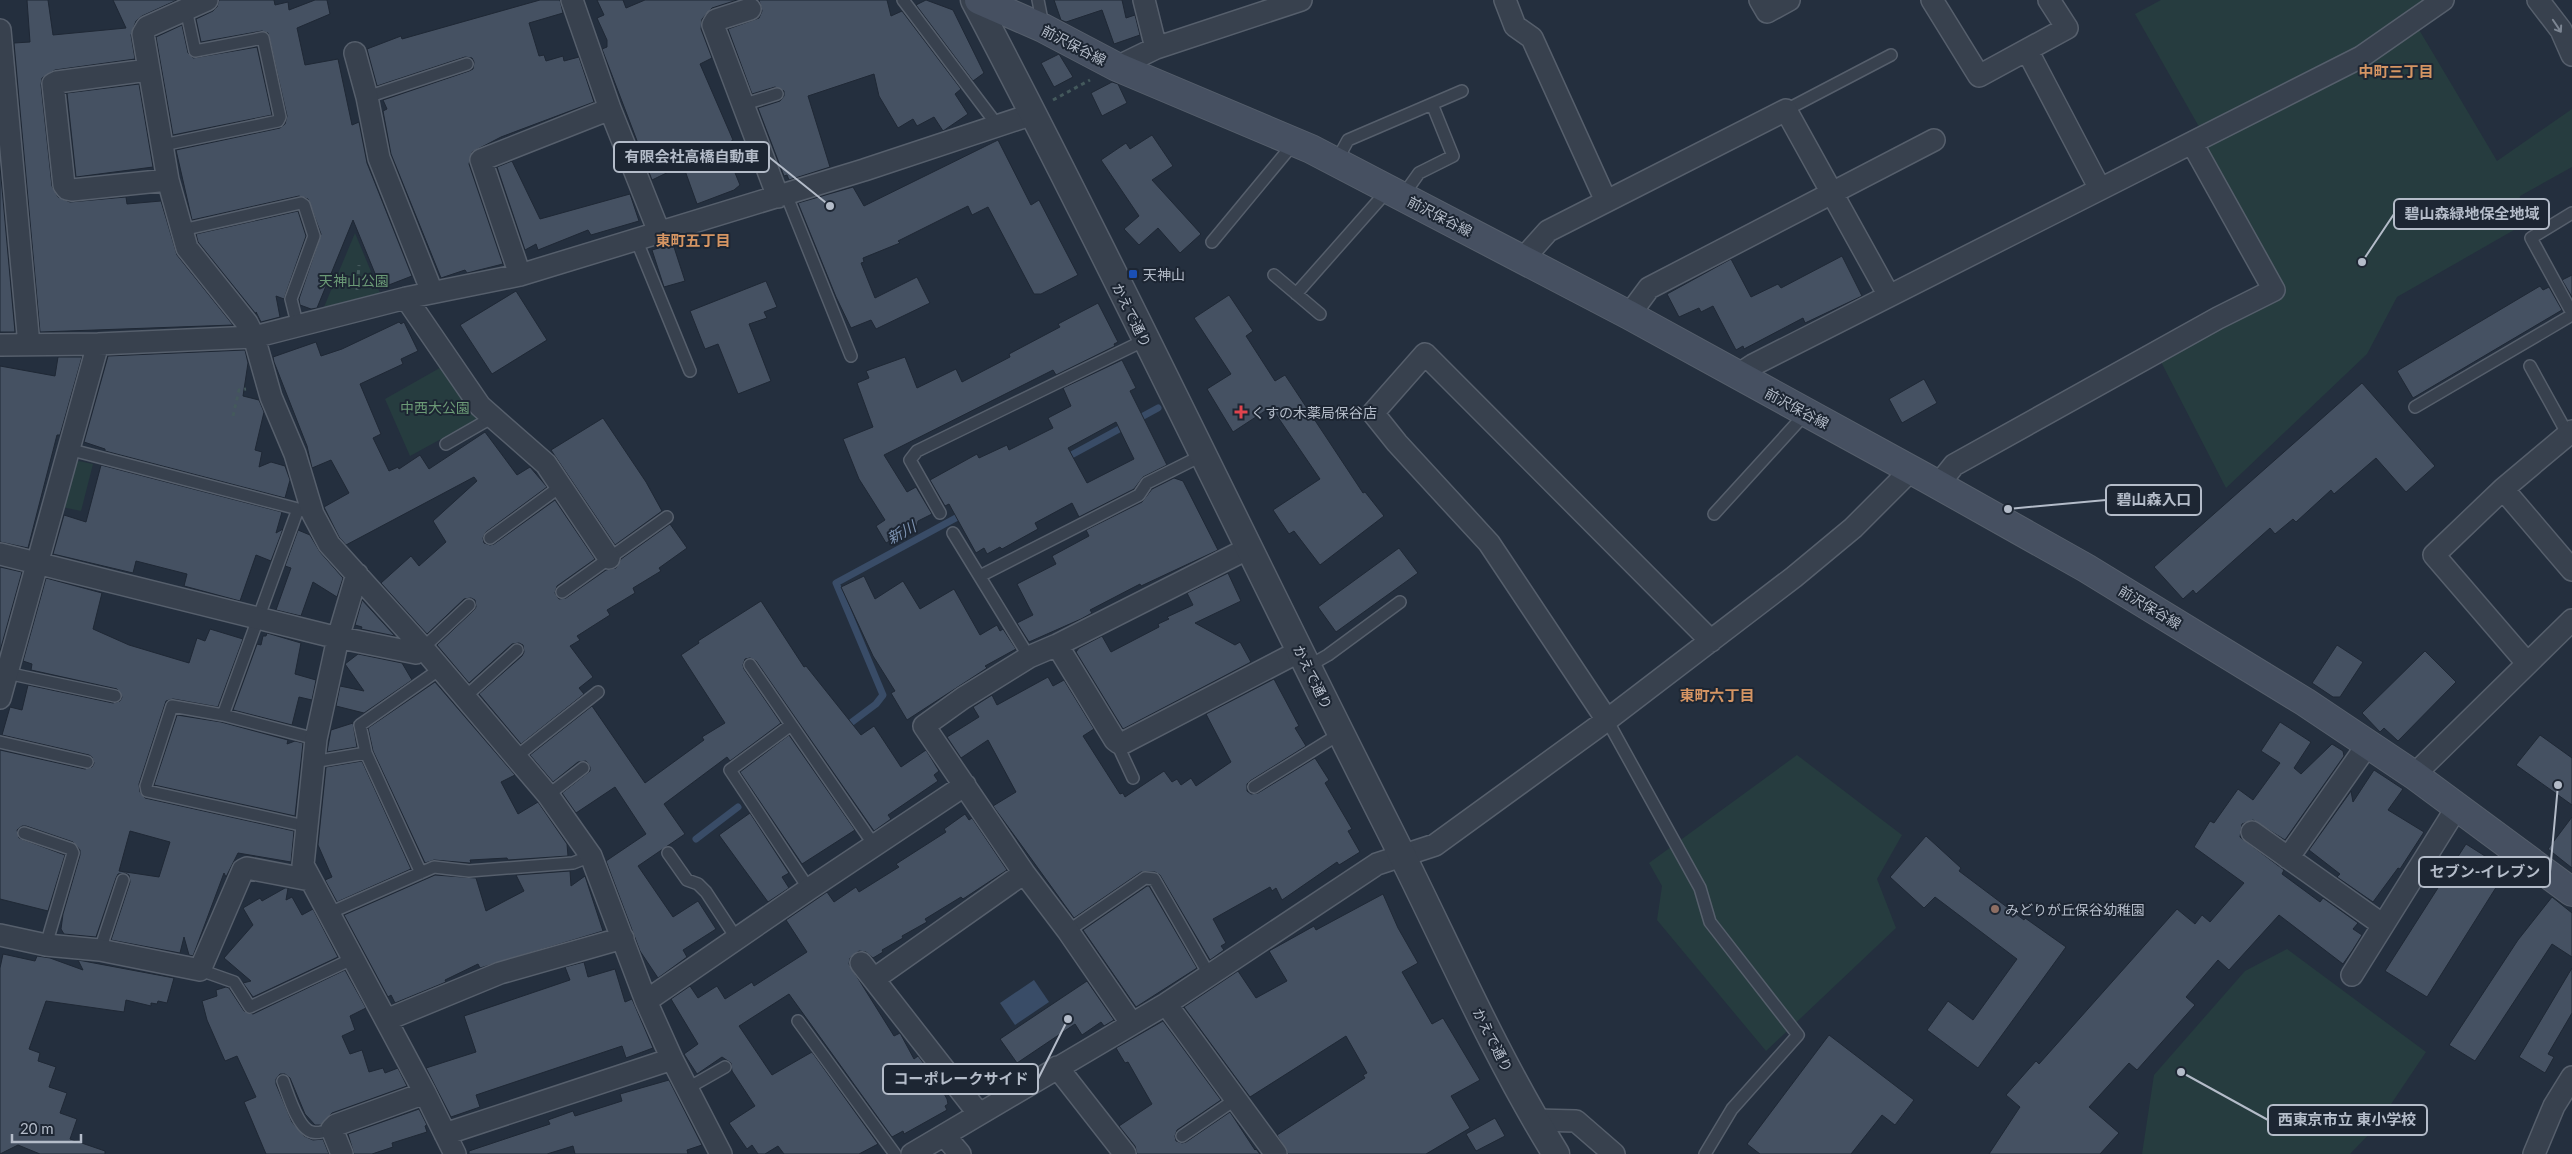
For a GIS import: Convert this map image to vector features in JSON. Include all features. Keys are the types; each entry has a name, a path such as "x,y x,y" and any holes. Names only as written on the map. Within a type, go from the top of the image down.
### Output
{"main road":[{"name":"前沢保谷線","path":"979,0 1043,28 1105,72 1294,142 1336,162 1628,315 1736,376 1938,485 2179,624 2368,744 2414,775 2572,892"}],"street":[{"path":"207,0 144,30 148,70 168,180 187,248 247,323 254,337 271,397 295,454 306,512 330,544 517,756 548,795 591,856 646,1001 672,1059 719,1154"},
{"path":"572,0 610,109 659,232"},
{"name":"かえで通り","path":"974,0 1048,108 1074,197 1402,854 1496,1049 1556,1154"},
{"path":"1144,0 1156,48"},
{"path":"1105,72 1156,48 1269,5 1301,0"},
{"path":"1505,0 1515,26 1532,38 1606,201"},
{"path":"1760,0 1767,12 1789,0"},
{"path":"1932,0 1980,76 2067,28 2049,0"},
{"path":"1736,376 1752,365 1888,294 2361,58 2443,0"},
{"path":"2538,0 2561,30 2572,55"},
{"path":"750,9 719,18 714,22 742,105 782,195"},
{"path":"0,30 29,345"},
{"path":"2027,50 2100,189"},
{"path":"355,53 367,97 379,158 432,292"},
{"path":"148,70 53,84 64,185 67,189 72,190 168,180"},
{"path":"0,345 98,344 254,337 406,298 520,275 782,195 998,126 1048,108"},
{"path":"520,275 481,160 610,109"},
{"path":"1523,259 1548,231 1786,110 1888,294"},
{"path":"1628,315 1649,288 1934,140"},
{"path":"1938,485 1954,465 2209,323 2274,290 2192,143"},
{"path":"406,298 480,406 546,464 609,558"},
{"path":"0,698 3,672 98,344"},
{"path":"1607,720 1489,543 1397,443 1373,413 1424,354 1711,641"},
{"path":"2527,663 2434,555 2503,489 2570,432"},
{"path":"912,1154 1166,1004 1377,864 1402,854 1435,845 1607,720 1711,641 1853,528 1911,470"},
{"path":"2503,489 2572,570"},
{"path":"1132,1024 1068,931 1024,873 924,726 962,698 1029,657 1057,645 1248,548"},
{"path":"0,554 338,638 416,654 423,648"},
{"path":"357,574 338,638 316,739 305,826 303,865 327,914 425,1093 455,1154"},
{"path":"2414,775 2572,620"},
{"path":"1057,645 1115,740 1119,743 1303,659"},
{"path":"2288,858 2368,744"},
{"path":"646,1001 965,785"},
{"path":"2352,975 2457,807"},
{"path":"2252,832 2383,925"},
{"path":"0,935 46,945 100,950 200,970 243,870 247,868 310,880"},
{"path":"979,1114 868,971 1024,873"},
{"path":"386,1020 500,973 622,938"},
{"path":"1166,1004 1276,1154"},
{"path":"445,1134 672,1059"},
{"path":"1057,1067 1125,1154"},
{"path":"2534,1154 2554,1106 2572,1077"},
{"path":"342,1154 332,1129 336,1126 425,1093"},
{"path":"1535,1120 1576,1121 1614,1154"},
{"path":"944,1135 960,1154"}],"lane":[{"path":"903,0 998,126"},
{"path":"1038,0 1043,28"},
{"path":"163,145 278,121 280,117 262,38 195,51 186,9"},
{"path":"1786,110 1891,55"},
{"path":"367,97 467,64"},
{"path":"1336,162 1348,140 1462,90"},
{"path":"742,105 777,94"},
{"path":"1296,294 1380,199 1394,192 1419,173 1453,156 1432,104"},
{"path":"1212,242 1294,142"},
{"path":"782,195 851,356"},
{"path":"182,230 300,203 304,205 314,236 291,299 298,327"},
{"path":"2416,407 2572,314 2531,238 2572,213"},
{"path":"636,239 690,371"},
{"path":"1274,275 1320,314"},
{"path":"940,512 910,460 917,451 1145,340"},
{"path":"2530,366 2570,432"},
{"path":"1714,514 1806,413"},
{"path":"446,444 493,418"},
{"path":"68,449 306,512 259,618 223,715"},
{"path":"980,576 1139,495 1147,483 1203,455"},
{"path":"490,538 561,486"},
{"path":"562,592 668,517"},
{"path":"952,533 1029,657"},
{"path":"1303,659 1328,655 1400,602"},
{"path":"423,648 469,604"},
{"path":"465,697 517,650"},
{"path":"750,665 874,846"},
{"path":"421,873 366,753 360,725 440,668"},
{"path":"3,672 116,696"},
{"path":"517,756 598,692"},
{"path":"305,826 147,791 146,786 172,706 223,715 316,739"},
{"path":"1607,720 1700,888 1710,922 1798,1035 1732,1109 1705,1154"},
{"path":"791,725 730,770 809,889"},
{"path":"1254,786 1341,734"},
{"path":"0,742 87,762"},
{"path":"1119,743 1118,748 1133,778"},
{"path":"314,762 366,753"},
{"path":"548,795 583,768"},
{"path":"24,833 71,849 74,853 46,945"},
{"path":"668,853 687,880 698,884 706,892 737,938"},
{"path":"327,914 437,866 469,872 573,864 591,856"},
{"path":"1068,931 1145,878 1154,879 1210,976"},
{"path":"100,950 123,880"},
{"path":"200,970 234,982 250,1007 352,959"},
{"path":"798,1021 895,1154"},
{"path":"688,1088 725,1067"},
{"path":"283,1081 300,1122 306,1129 312,1132 332,1129"},
{"path":"1182,1136 1236,1099"}],"path":[{"path":"1048,108 1105,72"},
{"path":"1048,108 1049,92"}],"green space":[{"path":"2161,0 2433,0 2355,55 2202,132 2135,14"},
{"path":"2418,28 2497,161 2572,109 2572,167 2520,196 2514,230 2397,297 2367,354 2226,488 2159,358 2282,294 2201,145"},
{"name":"天神山公園","path":"355,233 380,293 324,307"},
{"name":"中西大公園","path":"445,365 483,416 410,456 385,399"},
{"path":"79,461 93,464 81,511 62,507 72,464"},
{"path":"1797,755 1902,835 1877,879 1896,928 1766,1051 1657,920 1662,886 1649,863"},
{"path":"2287,949 2426,1052 2375,1128 2350,1154 2142,1154 2154,1075 2245,971"}],"water":[{"path":"1034,980 1049,1002 1015,1025 1000,1003"}],"building":[{"path":"27,0 48,0 53,35 126,28 113,0 177,0 142,16 136,21 131,35 135,59 55,70 42,78 41,85 52,186 58,197 70,202 126,197 127,204 161,201 177,255 233,325 40,332 14,43 30,42"},
{"path":"219,0 274,0 275,5 288,2 289,10 315,0 327,0 330,14 297,28 305,65 338,59 352,125 359,122 367,163 412,276 381,288 353,220 317,308 311,309 300,305 299,299 321,234 308,199 299,196 192,220 176,150 280,128 285,124 287,116 268,33 262,31 201,42 196,19 213,11 217,7"},
{"path":"540,0 560,0 563,13 529,23 539,56 544,55 546,61 563,56 564,61 579,57 594,102 501,137 472,152 469,164 503,264 467,273 465,270 441,278 391,154 383,111 387,109 383,100 469,71 473,69 474,62 472,58 465,57 377,86 367,49 401,36 402,39"},
{"path":"597,0 623,0 626,8 645,0 737,0 712,8 702,19 701,29 712,58 700,64 733,140 724,146 740,185 734,190 697,204 683,165 652,180 602,49 607,47 607,40 597,18 604,15"},
{"path":"759,0 887,0 891,16 902,11 961,89 955,94 968,114 943,131 934,117 917,126 913,119 898,128 879,96 874,74 808,96 830,167 789,180 787,175 784,176 758,108 780,101 784,96 784,91 775,87 752,94 728,29 759,18 762,11"},
{"path":"926,0 953,10 984,73 973,81 916,5"},
{"path":"1054,0 1122,0 1126,18 1135,15 1140,35 1114,44 1102,10 1066,22 1061,20"},
{"path":"182,25 188,53 193,58 257,47 272,115 173,135 156,37"},
{"path":"1059,54 1073,77 1054,87 1041,63"},
{"path":"1112,82 1118,84 1127,103 1102,116 1091,93"},
{"path":"139,84 153,167 76,177 67,93"},
{"path":"1152,135 1173,166 1152,180 1201,234 1180,253 1158,228 1139,245 1124,229 1139,216 1101,160 1126,143 1130,149"},
{"path":"998,140 1031,205 1039,200 1078,275 1041,294 1034,294 988,207 972,215 968,206 898,241 900,243 863,258 864,262 861,263 875,298 917,277 930,303 876,329 871,320 851,328 836,297 798,203 853,187 864,206"},
{"path":"512,161 540,219 630,194 639,221 591,235 588,230 538,250 536,244 525,250 497,167"},
{"path":"0,166 15,332 0,332"},
{"path":"298,211 306,236 284,299 276,296 280,317 261,322 256,312 256,314 198,242 196,234"},
{"path":"673,244 685,281 664,287 652,250"},
{"path":"1842,256 1862,296 1805,323 1803,318 1744,349 1743,346 1736,350 1713,306 1701,312 1699,308 1679,317 1667,294 1731,259 1751,297 1778,284 1781,288"},
{"path":"2572,275 2572,297 2562,280"},
{"path":"766,281 777,307 764,312 767,318 749,324 771,381 738,394 718,344 705,349 690,311"},
{"path":"2540,286 2543,290 2549,287 2562,310 2413,398 2397,371"},
{"path":"516,291 547,340 492,374 460,325"},
{"path":"1229,295 1253,331 1246,336 1275,381 1285,375 1363,493 1365,492 1384,516 1320,565 1294,531 1289,534 1273,510 1320,479 1271,407 1233,432 1207,389 1231,374 1194,318"},
{"path":"1098,303 1118,342 1114,344 1115,346 1056,375 1053,370 884,455 907,492 916,487 932,514 918,521 917,526 886,543 876,526 885,520 859,479 843,439 873,427 857,383 869,378 866,371 905,357 917,388 956,369 962,382 1010,357 1009,354 1060,327 1058,324"},
{"path":"399,322 401,324 404,322 418,351 401,359 403,364 360,384 381,434 373,438 389,471 398,467 399,469 420,455 429,469 485,432 517,475 530,467 547,487 486,532 483,538 484,543 494,544 555,500 595,559 557,586 555,593 559,599 566,598 606,570 616,568 621,559 670,524 687,548 659,568 661,571 633,588 635,593 607,610 610,615 577,636 580,640 570,646 593,677 579,688 584,694 521,744 479,694 522,656 524,652 523,645 519,643 512,644 469,683 437,645 474,610 476,607 475,600 471,598 464,599 427,634 381,583 411,556 419,566 446,542 433,521 477,481 474,477 346,545 339,537 324,507 349,493 331,460 312,468 307,446 274,362 273,357 316,342 321,356 342,349"},
{"path":"245,350 248,363 243,396 259,400 264,412 255,450 262,452 259,467 271,462 285,466 290,480 285,498 105,451 105,449 84,442 108,356"},
{"path":"58,357 82,357 60,435 57,435 28,548 0,542 0,366 55,376"},
{"path":"1122,360 1136,388 1130,391 1167,465 1143,477 1134,489 1079,517 1072,503 1035,523 1038,529 1002,549 1000,547 987,554 984,548 976,553 949,504 945,506 930,480 977,454 979,458 1007,445 1009,450 1053,428 1048,418 1071,406 1063,388","holes":["1116,422 1134,459 1087,483 1068,448"]},
{"path":"1924,379 1937,403 1902,423 1889,399"},
{"path":"2362,383 2435,466 2406,492 2376,458 2334,494 2331,490 2296,522 2293,519 2275,534 2270,528 2196,594 2193,590 2183,599 2154,567"},
{"path":"603,418 646,482 662,511 615,545 551,450"},
{"path":"101,465 282,512 276,533 283,529 271,561 256,555 240,601 184,586 187,574 136,561 133,573 53,554 64,515 86,522"},
{"path":"1174,478 1183,481 1218,550 1141,586 1140,584 1090,610 1092,613 1081,619 1029,642 1017,623 1033,615 1017,584 1056,564 1052,556 1089,536 1086,530 1142,502 1152,489"},
{"path":"298,530 310,535 320,552 343,578 337,597 313,582 301,616 276,610 291,568 285,566"},
{"path":"1399,548 1418,573 1336,632 1318,607"},
{"path":"0,567 22,572 0,651"},
{"path":"1228,573 1241,601 1195,623 1235,645 1240,642 1251,662 1123,729 1076,652 1079,648 1102,636 1111,652 1159,627 1158,624 1169,619 1167,617 1193,605 1187,593"},
{"path":"864,576 875,599 903,581 920,609 954,589 980,635 997,625 1000,631 1003,629 1016,649 985,666 987,668 907,720 891,693 895,691 873,656 841,587"},
{"path":"46,578 102,593 93,629 129,645 189,663 197,638 205,641 210,629 243,639 218,707 173,699 166,701 139,784 140,792 145,798 294,831 291,862 238,853 226,877 224,873 193,956 189,955 184,937 180,953 111,940 130,882 129,875 125,873 118,874 116,878 96,937 64,934 61,929 63,914 80,850 73,842 26,826 22,826 17,830 19,838 65,855 48,911 0,899 0,750 85,769 92,767 94,763 89,755 2,735 10,707 22,710 28,685 113,703 120,701 122,697 117,689 31,670 32,664 23,661","holes":["130,831 170,842 159,877 119,871"]},
{"path":"362,600 395,636 361,629 362,627 355,625"},
{"path":"761,601 804,667 806,666 861,735 874,726 901,767 926,750 939,771 934,775 938,781 888,815 891,819 874,831 756,661 750,658 745,659 744,669 781,723 730,761 727,757 664,804 685,834 638,866 673,917 698,901 716,929 683,950 687,957 658,978 640,951 606,861 646,834 615,787 576,813 562,793 590,771 586,761 578,762 553,782 530,755 592,706 645,783 704,740 702,737 725,723 681,655 699,643 698,641"},
{"path":"267,633 301,643 295,674 316,680 312,700 299,697 292,725 233,710 257,644 261,645 263,636 266,636"},
{"path":"2337,645 2363,662 2340,697 2333,697 2312,683"},
{"path":"2425,651 2456,682 2398,741 2384,728 2380,732 2362,713"},
{"path":"358,654 402,663 412,680 364,713 336,706 340,686 364,691 345,664"},
{"path":"1048,677 1053,686 1064,680 1094,729 1083,736 1120,794 1123,793 1125,797 1164,771 1172,782 1177,779 1181,785 1191,778 1196,786 1231,762 1206,714 1274,679 1299,726 1295,728 1306,746 1250,781 1247,784 1247,791 1251,794 1258,793 1315,758 1329,780 1325,783 1352,829 1348,831 1360,852 1339,865 1337,862 1282,900 1276,888 1272,891 1270,887 1213,919 1226,943 1221,946 1224,950 1210,960 1160,875 1155,872 1141,872 1074,918 993,806 1016,792 988,740 961,758 947,737 979,717 973,707 992,695 997,705"},
{"path":"435,682 515,775 501,782 518,814 538,802 567,844 568,856 508,860 507,858 470,860 471,863 434,860 425,863 373,751 368,728"},
{"path":"177,715 221,722 288,740 287,744 295,741 303,743 295,816 154,785"},
{"path":"2280,722 2311,742 2294,768 2301,774 2332,744 2343,751 2344,756 2285,840 2253,820 2242,824 2240,837 2284,870 2282,874 2320,902 2323,898 2358,923 2353,929 2362,935 2352,951 2343,964 2279,915 2229,970 2218,960 2186,997 2195,1005 2137,1070 2129,1063 2089,1107 2119,1133 2100,1154 1989,1154 2020,1107 2006,1095 2036,1061 2039,1064 2177,909 2195,924 2202,915 2210,922 2244,883 2194,847 2210,821 2214,823 2238,789 2253,800 2280,763 2261,751"},
{"path":"353,723 357,747 327,752 331,730"},
{"path":"789,735 855,830 802,864 740,772"},
{"path":"2540,735 2572,758 2572,805 2516,765"},
{"path":"362,761 411,869 337,902 325,880 332,877 318,845 326,767"},
{"path":"2374,770 2403,789 2388,810 2424,832 2400,869 2398,868 2373,902 2337,877 2340,874 2309,850 2351,791 2353,802"},
{"path":"750,813 789,873 782,877 789,888 768,902 719,835"},
{"path":"965,814 969,820 972,818 1007,870 963,899 961,897 925,919 927,922 902,936 903,938 882,950 883,952 873,958 866,952 859,951 850,958 849,964 894,1036 900,1033 914,1059 918,1056 935,1078 947,1099 948,1104 945,1106 947,1110 904,1134 903,1131 892,1137 789,994 739,1026 772,1075 812,1052 878,1144 859,1154 784,1154 778,1146 765,1154 758,1154 752,1145 747,1149 729,1123 755,1106 732,1071 731,1063 722,1057 697,1074 684,1054 698,1044 671,999 690,986 698,998 717,986 725,999 752,982 754,986 807,952 786,920 827,892 834,902 856,887 859,892 899,867 896,864 946,832 944,829"},
{"path":"2572,817 2572,868 2548,849"},
{"path":"1926,836 1961,868 1959,871 2024,920 2025,918 2066,947 1978,1068 1927,1030 1948,1001 1973,1020 2017,959 1935,897 1924,908 1890,877"},
{"path":"2466,844 2507,870 2427,997 2385,971"},
{"path":"570,871 571,886 585,876 603,931 480,968 478,964 445,980 446,982 395,1003 391,995 388,997 344,915 435,875 476,878 486,911 524,891 516,875"},
{"path":"1149,886 1197,968 1136,1007 1083,930"},
{"path":"288,888 286,900 292,897 302,915 313,909 338,957 253,997 243,983 251,981 224,958 253,925 243,908 260,898 262,901"},
{"path":"1383,894 1398,928 1418,963 1402,972 1432,1024 1443,1018 1480,1080 1451,1096 1470,1128 1426,1154 1288,1154 1277,1135 1365,1078 1363,1075 1367,1073 1346,1036 1250,1097 1184,1007 1238,971 1256,998 1287,981 1269,951 1314,926 1316,930"},
{"path":"2552,897 2572,913 2572,957 2552,944 2475,1061 2449,1045 2518,940"},
{"path":"3,954 35,961 37,956 50,958 83,970 78,960 174,978 167,1003 158,1001 157,1004 151,1003 151,1006 126,1000 124,1012 46,1001 29,1049 40,1053 38,1061 56,1067 49,1087 67,1093 60,1113 77,1119 70,1139 105,1151 105,1154 40,1154 18,1145 0,1154 0,968"},
{"path":"584,962 588,977 615,969 625,1002 632,999 653,1048 626,1058 622,1046 476,1095 480,1107 451,1117 426,1068 476,1052 464,1016 570,980 565,967"},
{"path":"2572,968 2572,1013 2548,1054 2554,1057 2545,1073 2519,1057"},
{"path":"345,970 366,1008 350,1016 355,1030 342,1036 350,1054 362,1050 369,1072 383,1068 385,1073 398,1068 407,1086 332,1113 321,1125 315,1125 305,1114 290,1078 285,1074 280,1074 276,1079 276,1084 292,1122 304,1136 313,1140 323,1139 329,1154 266,1154 244,1102 256,1097 237,1056 225,1061 207,1020 202,1001 217,996 216,990 226,987 229,988 244,1011 253,1014"},
{"path":"1087,981 1114,1020 1104,1026 1101,1022 1082,1035 1075,1024 1017,1063 1000,1039"},
{"path":"1163,1021 1221,1100 1177,1130 1176,1141 1186,1142 1230,1112 1255,1150 1260,1154 1137,1154 1135,1146 1119,1126 1152,1104 1128,1062 1125,1063 1116,1048"},
{"path":"1829,1035 1914,1100 1895,1125 1882,1115 1851,1154 1760,1154 1747,1144"},
{"path":"669,1080 702,1145 687,1150 688,1154 575,1154 573,1146 547,1154 469,1154 469,1151 550,1124 548,1120 573,1111 575,1116 622,1101 620,1094"},
{"path":"419,1109 427,1125 425,1126 427,1132 392,1143 393,1147 372,1154 354,1154 348,1134"},
{"path":"1495,1118 1505,1136 1476,1151 1466,1134"}],"waterway":[{"name":"新川","path":"1064,459 1158,408"},
{"name":"新川","path":"844,728 876,704 883,695 836,583 965,513"},
{"name":"新川","path":"696,839 738,807"}],"place":[{"name":"有限会社高橋自動車","path":"830,206"},
{"name":"碧山森緑地保全地域","path":"2362,262"},
{"name":"天神山","path":"1133,274"},
{"name":"くすの木薬局保谷店","path":"1241,412"},
{"name":"碧山森入口","path":"2008,509"},
{"name":"セブン-イレブン","path":"2558,785"},
{"name":"みどりが丘保谷幼稚園","path":"1995,909"},
{"name":"コーポレークサイド","path":"1068,1019"},
{"name":"西東京市立 東小学校","path":"2181,1072"}],"district":[{"name":"中町三丁目","path":"2396,71"},
{"name":"東町五丁目","path":"693,240"},
{"name":"東町六丁目","path":"1717,695"}]}
